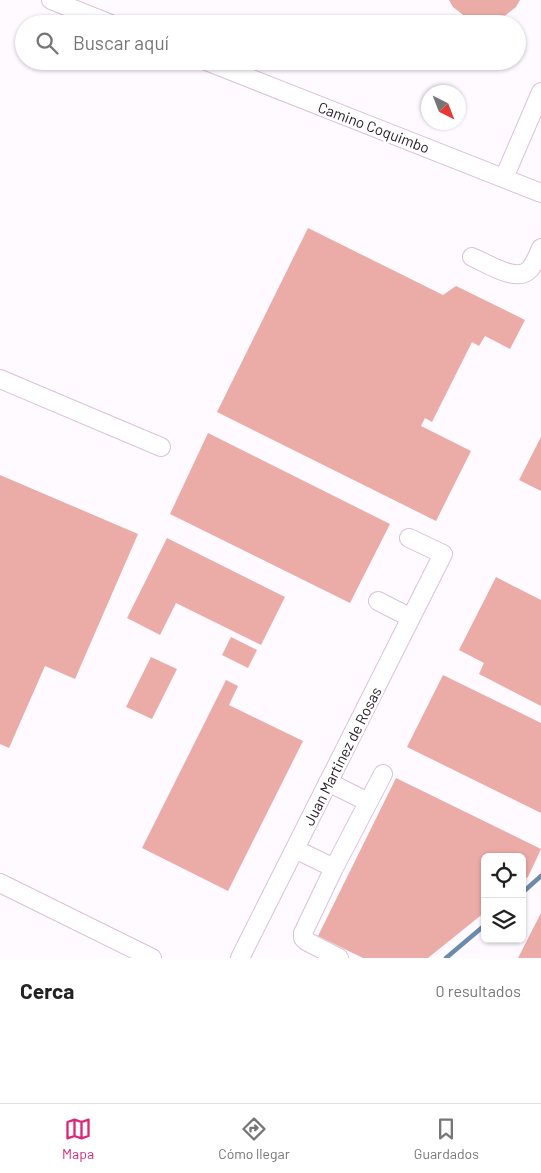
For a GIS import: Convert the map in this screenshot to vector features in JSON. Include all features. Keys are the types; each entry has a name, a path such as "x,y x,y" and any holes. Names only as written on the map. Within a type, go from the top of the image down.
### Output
{"street":[{"path":"51,0 88,15"},
{"name":"Camino Coquimbo","path":"229,70 541,193"},
{"path":"504,178 541,92"},
{"path":"472,257 511,274 521,274 529,270 541,248"},
{"path":"0,379 161,447"},
{"name":"Juan Martinez de Rosas","path":"240,958 443,554 409,538"},
{"path":"378,601 411,618"},
{"path":"339,958 303,938 303,933 334,868 383,774"},
{"path":"328,782 368,802"},
{"path":"295,849 334,868"},
{"path":"0,882 152,958"}],"building":[{"path":"449,0 520,0 516,7 506,15 463,15 453,7"},
{"path":"308,228 443,295 456,286 525,320 510,349 485,336 479,346 472,342 432,422 425,418 421,426 471,451 436,521 217,412"},
{"path":"208,433 390,524 350,603 170,514"},
{"path":"541,437 541,491 519,480"},
{"path":"0,475 138,534 75,679 45,666 9,748 0,744"},
{"path":"167,538 285,597 261,645 176,603 160,635 127,618"},
{"path":"496,577 541,600 541,706 479,674 484,663 459,650"},
{"path":"231,637 257,650 248,668 222,655"},
{"path":"151,657 177,669 152,719 126,707"},
{"path":"443,675 541,723 541,813 407,747"},
{"path":"226,680 238,686 229,705 303,741 228,891 142,848"},
{"path":"396,778 541,849 526,878 526,853 481,853 481,915 428,958 363,958 318,936"},
{"path":"541,913 541,958 518,958"}],"waterway":[{"path":"526,889 541,876"},
{"path":"446,958 481,928"}]}
